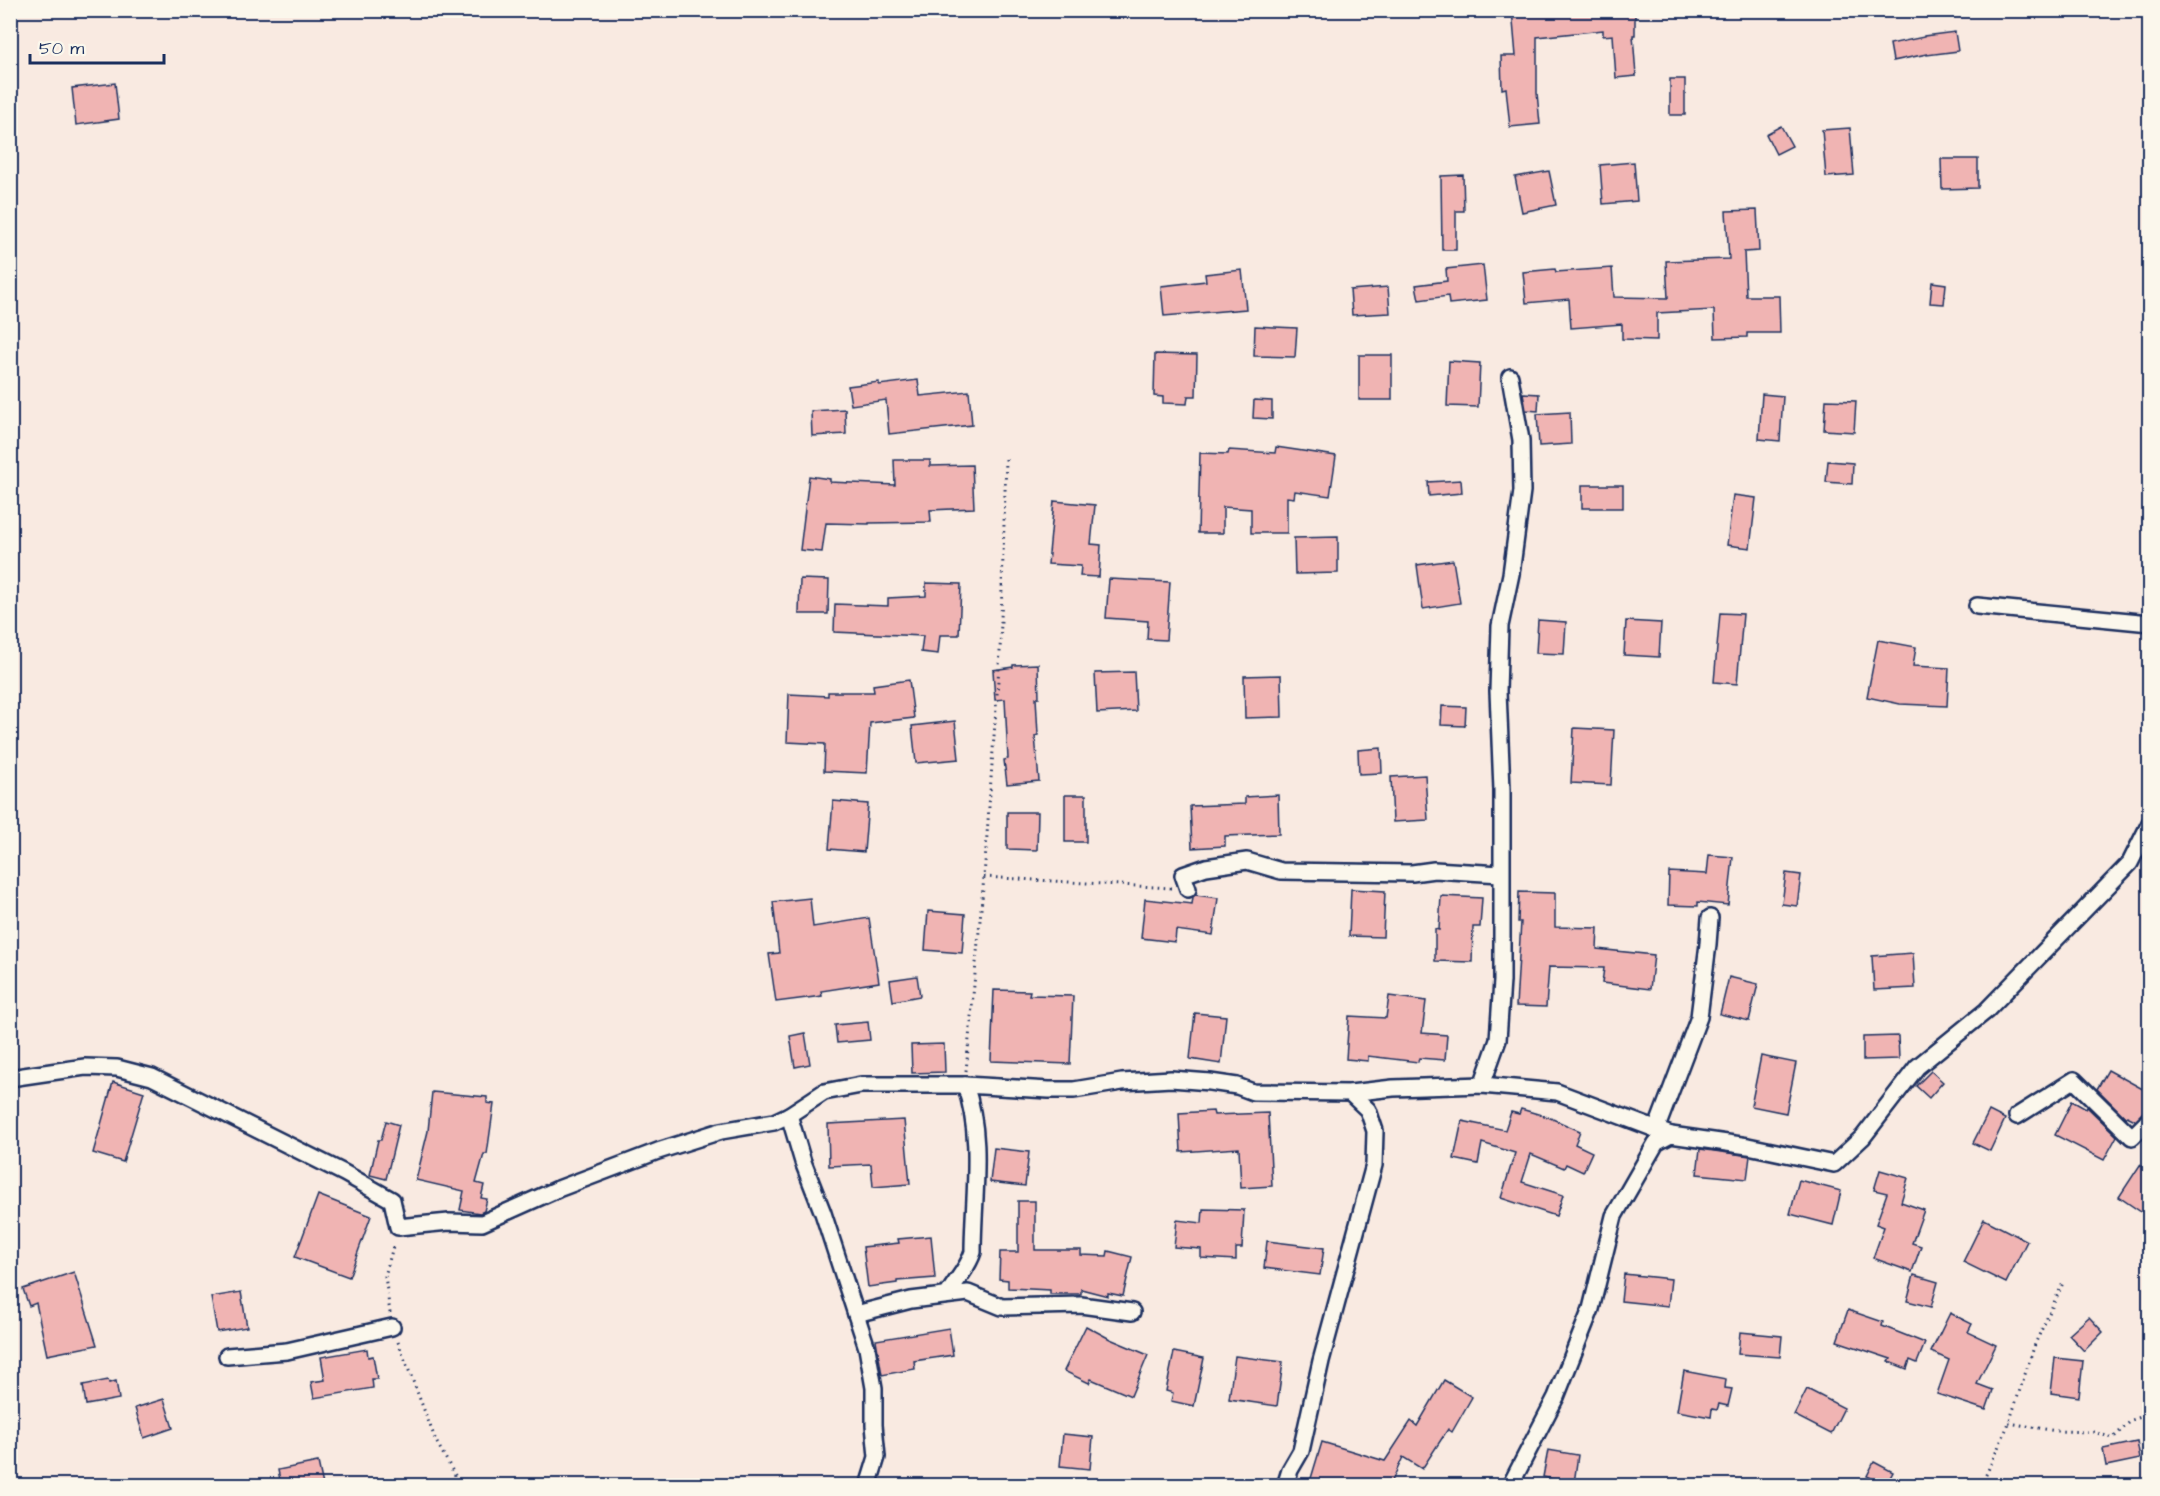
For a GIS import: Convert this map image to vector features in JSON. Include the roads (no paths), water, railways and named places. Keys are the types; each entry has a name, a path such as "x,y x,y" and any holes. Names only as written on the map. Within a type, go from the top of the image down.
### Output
{"street":[{"path":"1482,1085 1498,1040 1502,981 1502,789 1498,691 1500,626 1511,574 1522,491 1521,440 1510,377"},
{"path":"1977,606 2150,623"},
{"path":"10,1078 85,1067 117,1068 152,1077 344,1173 392,1200 398,1227 449,1222 482,1223 558,1189 658,1151 721,1131 774,1122 824,1092 861,1085 965,1084 1074,1090 1122,1082 1171,1079 1237,1086 1253,1092 1350,1093 1393,1088 1482,1085 1557,1092 1671,1136 1749,1146 1834,1164 1863,1137 1917,1067 1986,1011 2130,863 2150,823"},
{"path":"1188,889 1183,875 1206,867 1247,861 1281,871 1412,873 1434,870 1501,874"},
{"path":"1656,1130 1699,1017 1710,918"},
{"path":"2017,1116 2074,1080 2132,1137 2150,1119"},
{"path":"948,1294 957,1278 969,1266 973,1252 977,1135 972,1105 965,1084"},
{"path":"1285,1485 1300,1451 1321,1361 1374,1165 1375,1131 1368,1110 1350,1093"},
{"path":"789,1115 867,1348 874,1388 877,1457 868,1485"},
{"path":"1510,1485 1556,1397 1591,1309 1614,1215 1656,1143 1671,1136"},
{"path":"856,1314 911,1300 968,1293 1002,1307 1081,1305 1132,1312"},
{"path":"227,1356 287,1351 392,1327"}]}
